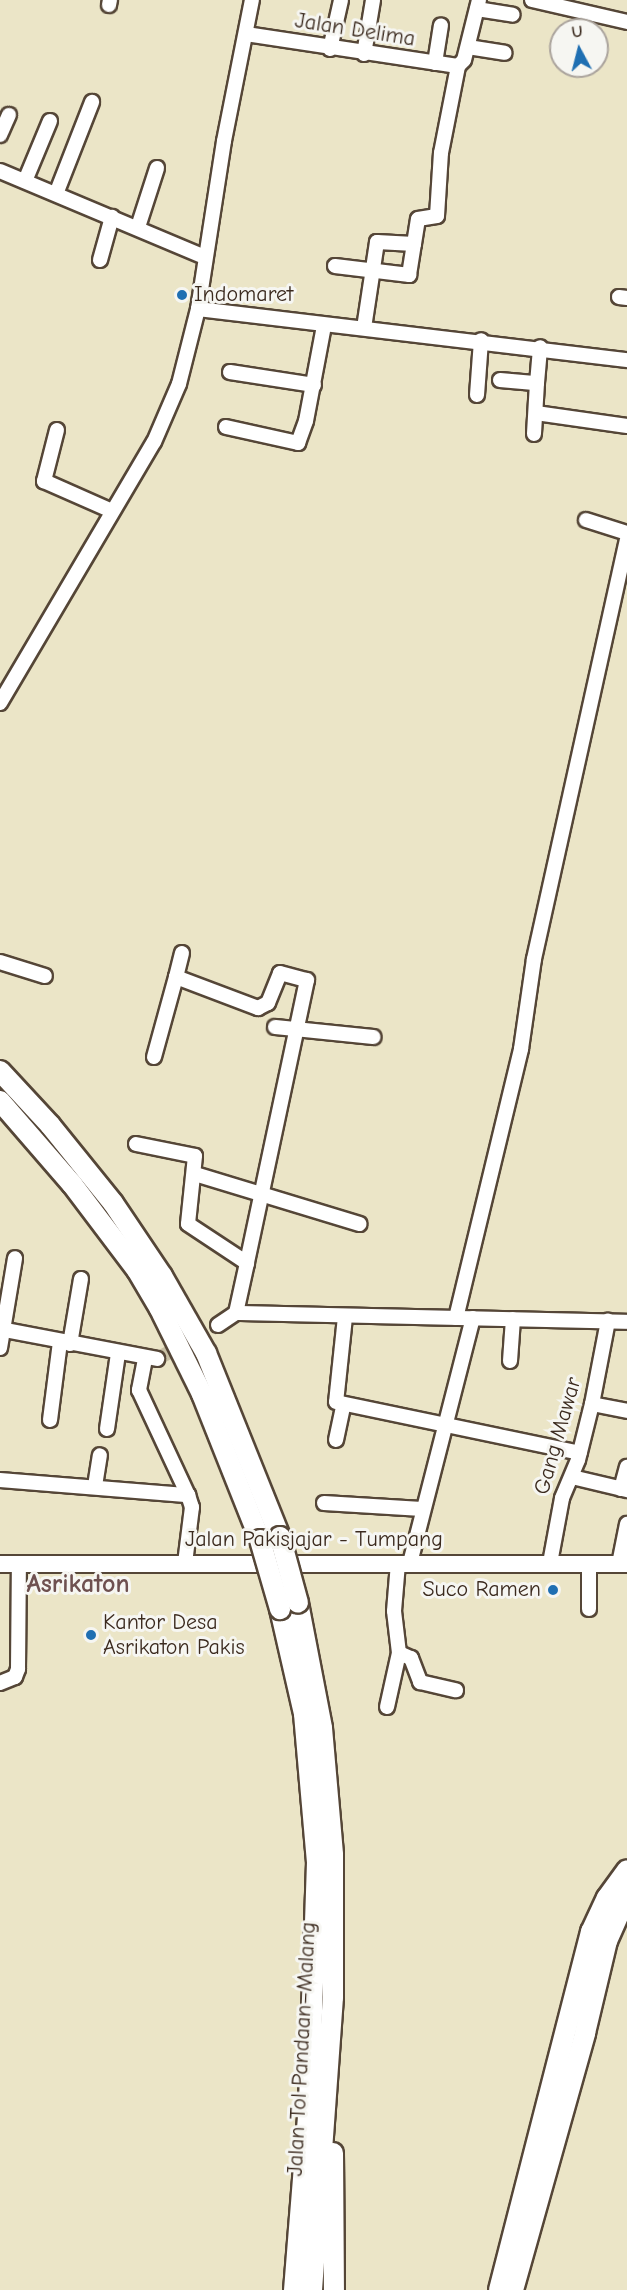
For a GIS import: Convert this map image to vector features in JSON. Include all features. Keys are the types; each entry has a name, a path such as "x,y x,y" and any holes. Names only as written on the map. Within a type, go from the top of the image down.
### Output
{"highway":[{"name":"Jalan Tol Pandaan–Malang","path":"0,1071 50,1125 113,1203 162,1276 206,1353 280,1537 304,1714 317,1862 309,2104 294,2290"},
{"name":"Jalan Tol Pandaan–Malang","path":"0,1101 72,1184 137,1270 160,1309 199,1387 289,1606 328,1777 334,1917 331,2039 312,2290"},
{"path":"513,2290 563,2029 591,1932 607,1898 627,1870"},
{"path":"499,2290 525,2227 607,1941 627,1896"},
{"path":"331,2039 335,2060 334,2290"},
{"path":"489,2290 525,2227"},
{"path":"522,2290 525,2227"}],"main road":[{"name":"Jalan Pakisjajar - Tumpang","path":"0,1564 623,1564"}],"street":[{"path":"0,703 165,419 198,309 252,0"},
{"path":"330,49 341,0"},
{"path":"364,54 373,0"},
{"path":"532,0 627,22"},
{"path":"335,266 410,274 418,219 437,216 441,153 458,66 468,47 478,4 513,15"},
{"path":"435,63 441,25"},
{"name":"Jalan Delima","path":"246,34 330,49 458,66"},
{"path":"468,47 505,53"},
{"path":"56,194 92,102"},
{"path":"0,135 9,115"},
{"path":"25,181 50,121"},
{"path":"138,227 158,168"},
{"path":"0,171 206,257"},
{"path":"100,260 112,217"},
{"path":"364,328 377,243 414,244"},
{"path":"198,309 324,326 364,328 540,347 627,360"},
{"path":"226,427 298,443 314,385 324,326"},
{"path":"477,395 481,340"},
{"path":"534,434 540,347"},
{"path":"230,372 314,385"},
{"path":"500,380 537,382"},
{"path":"536,413 627,426"},
{"path":"57,430 44,482 112,511"},
{"path":"586,520 627,533"},
{"path":"456,1318 521,1049 534,959 627,540"},
{"path":"154,1057 182,953"},
{"path":"0,962 45,976"},
{"path":"176,977 258,1008 268,1003 280,973 303,976 307,984 236,1313"},
{"path":"275,1027 297,1032 373,1037"},
{"path":"136,1144 195,1156 195,1174 188,1224 247,1263"},
{"path":"195,1174 360,1224"},
{"path":"0,1348 15,1258"},
{"path":"50,1420 65,1343 81,1279"},
{"path":"218,1325 236,1313 627,1322"},
{"path":"345,1317 336,1402 344,1406 580,1453"},
{"path":"387,1707 399,1653 394,1621 404,1563 422,1509 473,1318"},
{"path":"510,1362 513,1319"},
{"name":"Gang Mawar","path":"550,1563 562,1498 572,1478 580,1453 592,1404 608,1321"},
{"path":"2,1330 151,1359 139,1390 192,1507 185,1563"},
{"path":"107,1429 118,1354"},
{"path":"592,1404 627,1411"},
{"path":"336,1440 344,1406"},
{"path":"95,1486 100,1455"},
{"path":"572,1478 624,1490 627,1467"},
{"path":"0,1480 188,1495"},
{"path":"324,1503 422,1509"},
{"path":"623,1564 627,1524"},
{"path":"0,1683 15,1677 18,1669 19,1564"},
{"path":"589,1564 589,1609"},
{"path":"399,1653 411,1658 420,1682 456,1690"}],"tunnel":[{"path":"157,1359 218,1325"}],"place":[{"name":"Indomaret","path":"182,295"},
{"name":"Suco Ramen","path":"553,1590"},
{"name":"Kantor Desa Asrikaton Pakis","path":"91,1635"}],"district":[{"name":"Asrikaton","path":"78,1585"}]}
